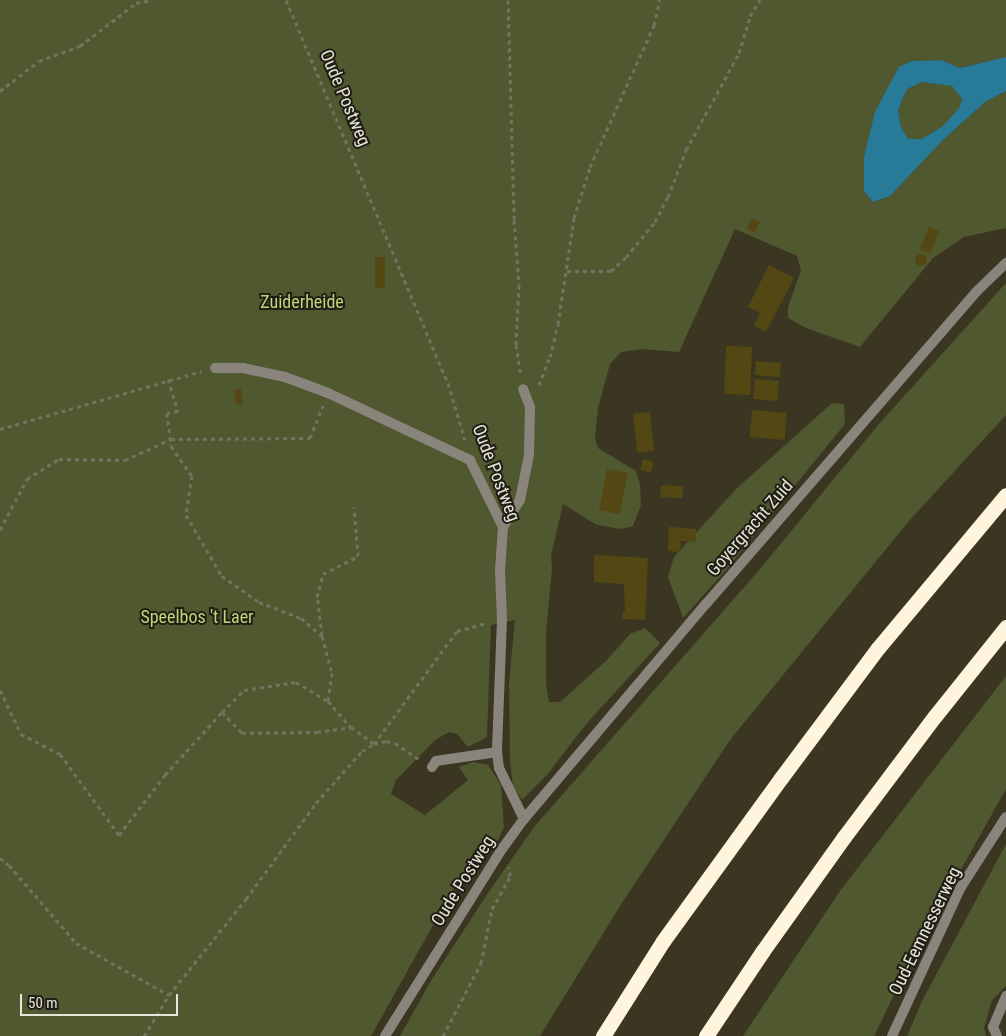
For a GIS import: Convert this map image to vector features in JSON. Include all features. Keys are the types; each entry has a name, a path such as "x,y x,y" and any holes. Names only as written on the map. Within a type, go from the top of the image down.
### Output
{"highway":[{"path":"603,1036 663,941 878,648 1006,495"},
{"path":"706,1036 762,952 844,838 935,716 1006,627"}],"street":[{"name":"Goyergracht Zuid","path":"524,819 712,596 976,292 1006,263"},
{"path":"215,368 243,368 268,372 328,394 470,460"},
{"path":"502,527 520,500 529,455 530,407 523,389"},
{"name":"Oude Postweg","path":"385,1036 502,849 524,819 499,768 497,752 502,619 500,570 502,527 470,460"},
{"path":"432,767 436,760 497,752"},
{"name":"Oud-Eemnesserweg","path":"892,1036 961,887 1006,817"},
{"path":"997,1036 993,1027 1006,996"}],"path":[{"path":"0,91 39,61 80,46 136,3 152,0"},
{"name":"Oude Postweg","path":"286,0 448,383 470,460"},
{"path":"508,0 514,220 519,285 516,345 523,389"},
{"path":"530,407 550,357 567,271 574,218 590,167 654,25 660,0"},
{"path":"567,271 611,271 626,257 655,222 668,197 686,150 714,102 739,53 750,16 760,0"},
{"path":"0,429 215,368"},
{"path":"168,380 178,411 167,413 171,446 192,476 186,516 222,576 259,602 301,618 322,636"},
{"path":"0,530 27,480 59,459 125,460 171,439 310,438 328,394"},
{"path":"328,701 332,673 322,636 317,597 323,574 358,556 354,507"},
{"path":"374,744 457,631 502,619"},
{"path":"0,690 21,734 60,754 119,835 165,775 244,690 296,682 328,701 351,727 374,744"},
{"path":"222,712 242,733 317,732 351,727"},
{"path":"144,1036 169,996 246,899 316,803 362,752 374,744 386,741 394,743 432,767"},
{"path":"443,1036 481,963 492,909 510,876 507,852 502,849"},
{"path":"0,858 9,865 76,943 169,996"}],"green space":[{"name":"Zuiderheide","path":"0,0 1006,0 1006,57 960,68 941,60 912,61 864,157 864,191 873,202 890,196 944,139 985,102 1006,91 1006,228 964,237 933,258 860,347 806,328 788,318 788,307 801,270 797,256 735,229 679,352 643,349 621,352 610,364 598,408 595,439 598,448 636,471 640,484 641,505 633,526 621,529 597,525 563,504 551,556 552,568 546,634 546,684 549,702 560,702 606,661 630,634 645,628 660,643 587,723 546,776 522,800 513,786 510,761 509,682 515,620 491,625 487,737 468,747 457,734 449,732 435,740 396,780 391,794 425,815 468,780 459,767 473,762 488,765 501,785 504,827 497,842 460,877 371,1036 0,1036"},
{"path":"922,82 953,86 962,99 959,108 944,126 922,139 908,139 901,127 898,110 907,89"},
{"path":"1006,283 1006,415 909,521 730,740 622,903 540,1036 400,1036 432,979 534,827 760,569 878,425"},
{"path":"832,403 844,404 845,424 727,569 683,618 668,577 674,557 736,489"},
{"path":"1006,676 1006,789 917,948 874,1036 743,1036 840,891"},
{"path":"1006,844 1006,986 992,1000 984,1028 986,1036 907,1036 922,1001"}],"water":[{"path":"1006,57 1006,91 985,102 944,139 890,196 873,202 864,191 864,157 875,112 899,67 912,61 941,60 960,68","holes":["922,82 952,86 962,99 959,108 943,126 922,139 908,139 901,127 898,110 907,89"]}],"building":[{"path":"752,218 760,222 755,233 747,229"},
{"path":"929,227 939,231 930,253 920,249"},
{"path":"919,254 923,254 927,260 923,266 919,266 915,262 915,258"},
{"path":"375,257 385,257 385,288 375,288"},
{"path":"769,265 794,278 766,332 754,326 760,313 748,307"},
{"path":"726,346 752,347 750,395 724,394"},
{"path":"756,361 781,363 780,377 755,375"},
{"path":"755,379 779,381 777,401 753,399"},
{"path":"241,389 243,404 236,405 234,390"},
{"path":"752,410 787,413 785,440 750,437"},
{"path":"650,412 654,451 637,453 633,414"},
{"path":"643,459 654,462 651,472 640,470"},
{"path":"607,469 628,473 620,514 599,510"},
{"path":"661,485 683,486 682,498 660,497"},
{"path":"669,527 696,529 696,542 681,541 680,552 668,551"},
{"path":"594,555 648,558 645,620 622,619 623,611 625,611 624,584 594,582"}],"park label":[{"name":"Speelbos 't Laer","path":"197,617"}]}
